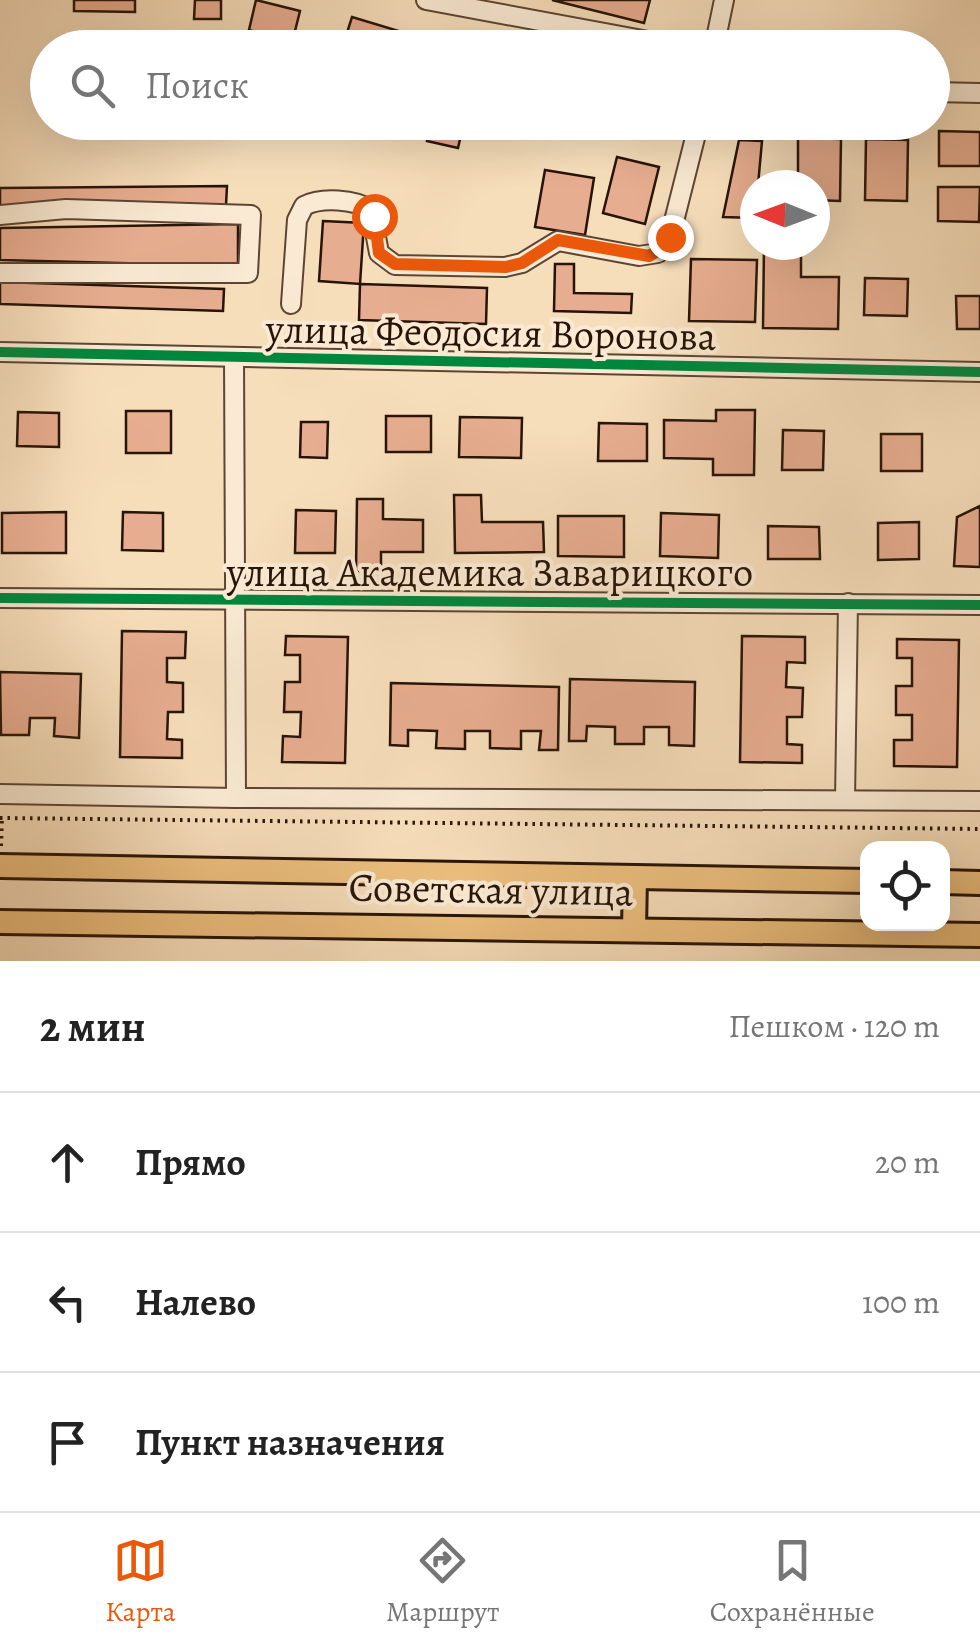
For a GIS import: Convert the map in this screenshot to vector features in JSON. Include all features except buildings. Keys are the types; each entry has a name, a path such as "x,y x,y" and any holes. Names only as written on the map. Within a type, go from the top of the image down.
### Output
{"main road":[{"name":"Советская улица","path":"0,866 860,881"},
{"path":"634,929 635,876"},
{"path":"950,882 980,883"},
{"name":"Советская улица","path":"0,922 980,935"}],"street":[{"path":"426,0 588,30"},
{"path":"718,30 724,0"},
{"path":"950,92 980,93"},
{"path":"291,304 297,220 304,206 318,201 357,204 371,210 379,253 395,264 514,266 558,240 639,256 658,253 670,237 694,140"},
{"path":"0,215 66,210 251,215 248,273 0,272"},
{"name":"улица Феодосия Воронова","path":"0,352 980,372"},
{"path":"234,358 232,602 236,798"},
{"name":"улица Академика Заварицкого","path":"0,598 980,605"},
{"path":"845,800 848,603"},
{"path":"0,794 980,801"}],"path":[{"path":"0,818 980,829"}],"cycle path":[{"path":"0,352 980,372"},
{"path":"0,598 980,605"}],"route":[{"path":"374,216 379,253 382,259 395,264 514,266 558,240 649,256 666,246 670,237"}]}
